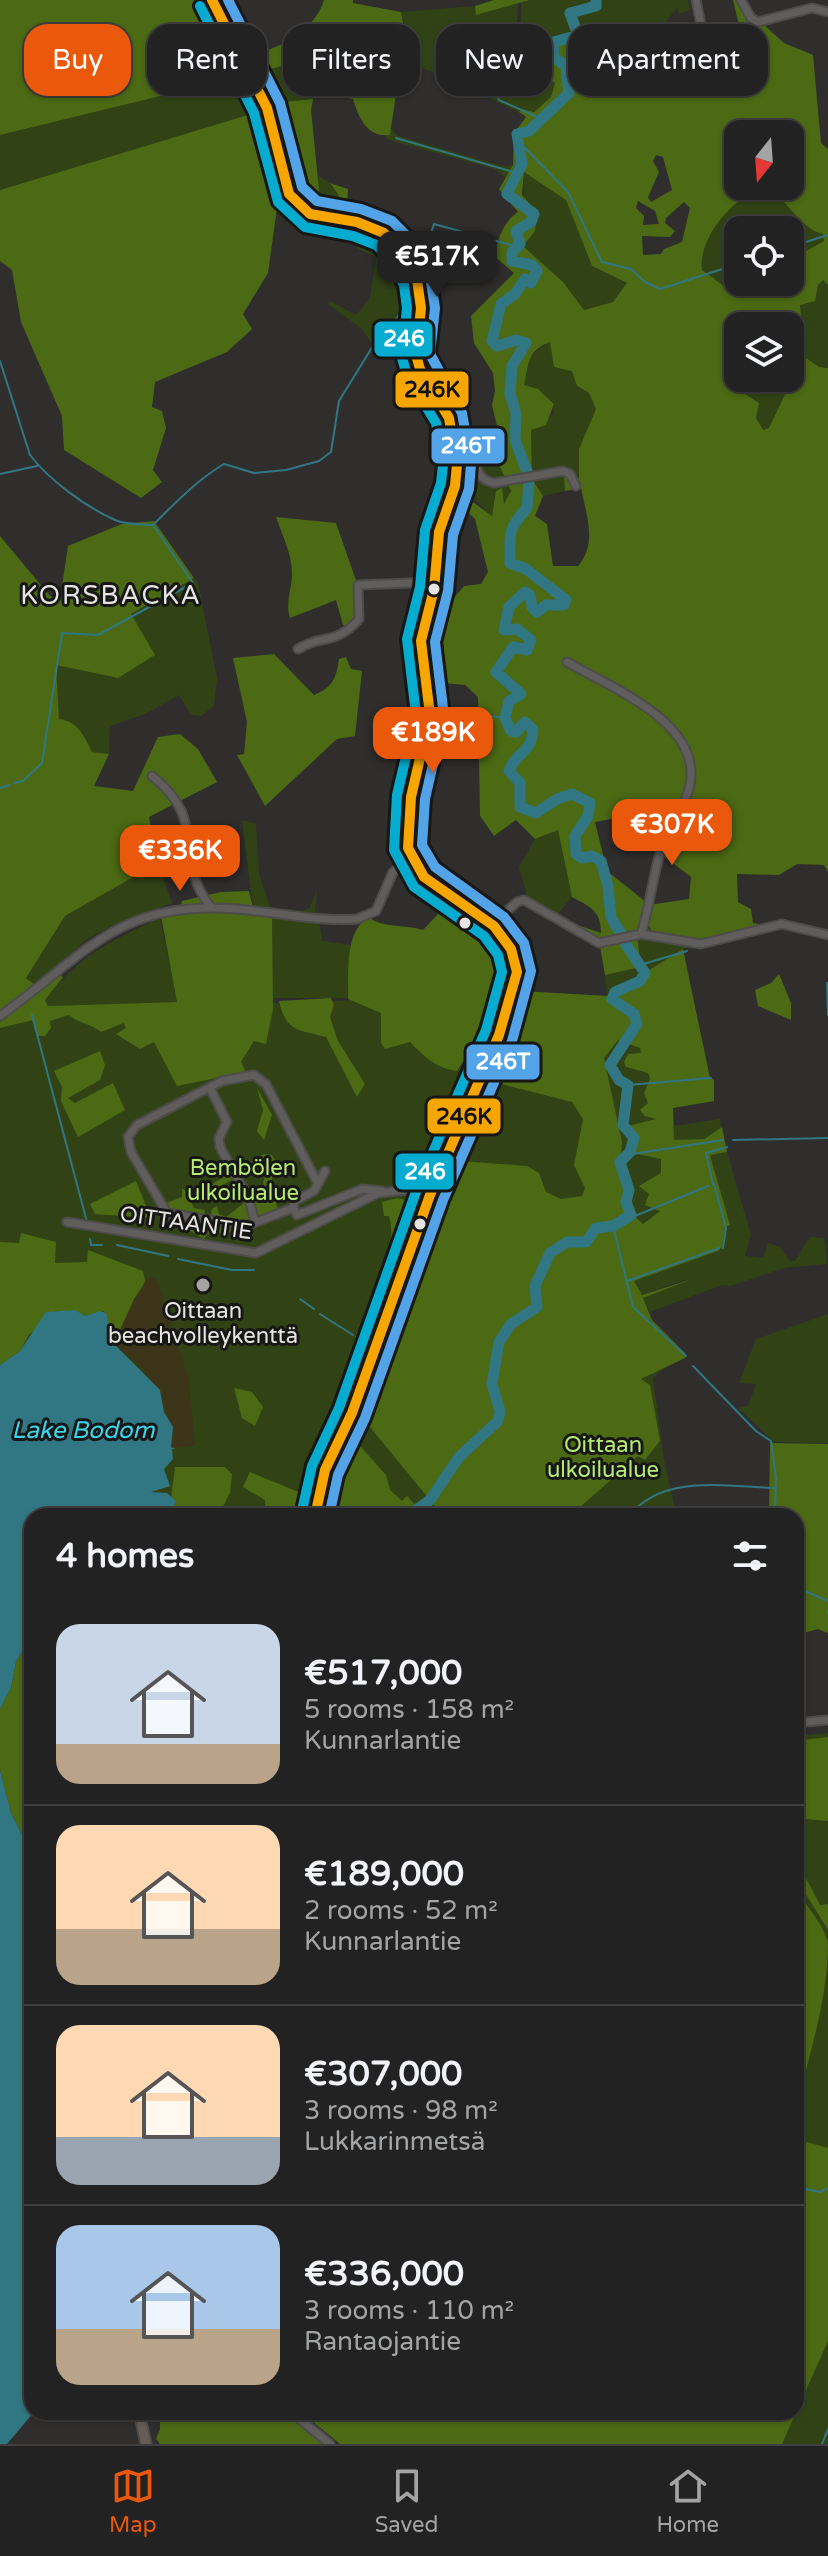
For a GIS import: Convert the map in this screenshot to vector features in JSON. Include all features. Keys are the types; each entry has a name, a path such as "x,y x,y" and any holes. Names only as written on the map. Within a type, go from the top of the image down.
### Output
{"main road":[{"path":"212,0 267,108 289,194 310,214 357,222 384,233 410,266 421,294 416,355 455,436 455,486 439,532 435,582 421,641 430,715 408,816 411,858 438,888 492,925 516,961 515,990 488,1063 430,1195 352,1413 319,1485 316,1508"},
{"path":"141,2420 146,2444"}],"street":[{"path":"696,0 701,24"},
{"path":"741,0 753,20 760,22 812,8 828,12"},
{"path":"455,436 461,436 470,443 478,477 484,481 494,483 563,471 570,474 576,486"},
{"path":"298,649 314,641 328,641 345,634 359,619 358,585 435,582"},
{"path":"567,662 658,716 680,735 690,757 688,793 661,848 641,934"},
{"path":"152,776 178,799 188,834 196,890 211,907"},
{"path":"0,1016 89,943 168,909 211,907 357,919 376,911 393,872 411,858"},
{"path":"492,925 517,902 524,900 599,943 641,934 701,944 782,924 828,935"},
{"path":"293,1208 239,1226 167,1213 131,1152 128,1137 137,1125 210,1088 235,1077 254,1075 260,1077 317,1182"},
{"path":"210,1088 227,1122 219,1138 220,1147 249,1199 255,1223"},
{"path":"293,1208 295,1201 314,1191 325,1171"},
{"path":"293,1208 301,1215 362,1189 430,1195"},
{"name":"OITTAANTIE","path":"67,1222 256,1253 384,1191"},
{"path":"804,1722 828,1720"},
{"path":"301,2420 330,2444"}],"green space":[{"path":"0,0 204,0 215,24 147,24 147,96 161,96 0,135"},
{"path":"324,0 353,0 353,3 401,12 403,24 310,24"},
{"path":"494,0 530,0 476,15 475,6"},
{"path":"530,0 688,0 690,10 679,14 677,8 664,24 568,24 568,40 552,43 552,24 521,24 521,3"},
{"path":"733,0 737,0 751,23 756,24 739,24"},
{"path":"518,3 517,24 436,24 436,74 420,67 420,24 404,24 401,12 475,6 477,15"},
{"path":"768,29 784,43 813,55 821,143 828,149 828,285 823,280 818,285 815,301 800,305 801,312 724,312 724,392 742,392 759,403 756,418 763,430 769,428 786,392 804,392 804,357 819,367 828,368 828,872 824,865 797,864 779,875 737,874 738,902 751,909 753,923 764,925 701,942 654,936 647,921 649,905 689,899 691,877 636,835 631,815 595,822 607,871 646,902 637,935 641,967 605,975 600,946 575,928 577,925 601,933 597,914 572,897 558,830 535,839 516,820 494,836 480,816 478,697 465,685 432,682 444,646 437,630 442,612 464,586 481,584 488,572 475,519 456,500 462,467 461,448 467,450 475,472 470,474 469,484 476,492 473,502 492,516 496,491 502,488 504,504 511,491 493,452 479,445 477,430 497,426 492,405 495,391 493,373 474,343 471,316 514,273 494,256 505,226 518,212 499,189 513,165 514,133 526,117 519,112 522,109 534,112 552,96 555,83 552,81 552,43 568,38 568,96 768,96","holes":["724,120 804,120 804,200 782,200 797,216 804,216 804,223 823,234 824,241 804,252 804,296 724,296 724,286 702,270 702,258 712,232 740,200 724,200","656,155 663,157 672,190 651,202 648,197 659,172 653,161","524,172 566,200 592,266 627,283 613,302 584,310 563,282 523,246 535,231 537,212 522,195","638,201 655,211 659,224 643,225 644,216 636,208","684,202 690,208 682,242 664,249 661,254 643,255 642,236 670,237 675,231 665,223 666,218","550,342 554,367 572,371 577,386 589,393 596,409 579,449 579,478 564,476 565,491 581,488 588,518 588,548 578,566 553,566 547,524 535,516 543,496 532,479 531,430 546,425 554,404 538,389 524,385 530,359 542,345"]},
{"path":"283,43 283,66 267,70 267,50"},
{"path":"283,66 283,96 323,96 274,103 267,92 267,70"},
{"path":"161,96 249,96 258,112 0,190 0,135"},
{"path":"340,96 396,96 390,135 370,130 361,120 353,99"},
{"path":"484,96 551,96 534,112 522,109 519,112"},
{"path":"313,99 311,110 319,190 316,200 305,206 296,195 286,170 274,103"},
{"path":"258,112 271,186 278,201 268,273 243,314 252,329 227,352 155,382 152,407 162,411 166,428 153,470 162,482 141,498 64,450 62,416 21,322 12,270 0,261 0,190"},
{"path":"391,129 398,136 502,166 513,165 506,178 495,169 389,140 385,137"},
{"path":"524,172 566,200 592,266 628,284 613,302 584,310 563,282 523,246"},
{"path":"317,175 330,183 339,196 336,206 344,215 351,210 376,217 388,226 414,260 418,259 426,298 422,354 437,389 420,355 424,300 412,262 393,237 378,225 325,214 305,206 319,190"},
{"path":"330,183 348,189 347,206 351,210 343,215 336,211 339,196"},
{"path":"740,200 782,200 797,216 724,216 724,286 702,270 702,257 712,232 729,209"},
{"path":"804,223 823,234 825,241 804,252"},
{"path":"363,240 382,250 388,274 397,273 406,318 375,348 362,329 328,304 330,301 356,315 370,298 376,257 356,248"},
{"path":"823,280 828,285 828,368 819,367 804,358 804,312 801,312 800,304"},
{"path":"549,341 572,371 577,386 589,393 596,409 579,449 579,478 564,476 565,491 543,496 532,479 531,430 553,415 554,405 543,393 524,385 527,359"},
{"path":"742,392 786,392 769,428 762,430 756,418 759,403"},
{"path":"479,445 493,452 511,491 504,506 496,491 492,517 471,490 470,474 474,472 467,450"},
{"path":"276,517 336,523 359,589 362,625 343,625 336,600 290,618 288,606 292,566"},
{"path":"154,521 194,578 131,614 155,655 118,678 56,665 59,719 76,726 92,752 109,754 94,786 133,791 158,737 180,734 198,749 217,782 149,817 158,863 65,916 26,978 37,986 0,1013 0,536 50,596 60,600 68,546 122,524"},
{"path":"194,578 198,583 217,678 214,706 201,716 191,715 179,695 145,714 110,726 109,754 92,752 83,733 59,719 55,665 118,678 131,614"},
{"path":"274,654 314,695 332,682 339,659 346,657 351,669 362,671 355,736 337,739 265,806 237,755 244,754 247,722 233,658"},
{"path":"242,820 256,824 259,874 270,907 303,911 310,908 317,890 315,913 253,908"},
{"path":"558,830 572,897 555,917 528,899 519,867 535,839"},
{"path":"158,863 172,903 113,925 86,940 37,986 26,978 65,916"},
{"path":"249,891 253,908 216,904 181,905 182,901 221,892"},
{"path":"431,896 477,933 495,956 500,969 502,984 473,1069 468,1053 457,1071 436,1064 410,1042 385,1049 381,1043 381,1013 348,999 349,954 360,924 368,917 381,923 423,930 438,914"},
{"path":"646,902 690,945 608,997 640,1048 642,1053 626,1067 648,1073 658,1120 628,1126 661,1158 661,1173 649,1194 660,1211 642,1224 634,1212 618,1222 646,1376 668,1365 653,1378 664,1460 675,1508 147,1508 165,1495 151,1491 156,1488 146,1485 171,1446 170,1428 161,1401 0,1368 0,1025 29,1011 507,995 520,991 607,996 605,975 641,967 637,935"},
{"path":"206,910 272,916 273,1009 266,1044 254,1041 241,1062 246,1072 177,1086 154,1042 140,1049 116,1034 126,1028 124,1023 101,1032 69,1015 50,1021 51,1028 45,1036 38,1036 33,1020 0,1028 0,1022 59,974 63,977 45,1000 48,1006 177,1002 161,916"},
{"path":"272,916 319,921 322,941 350,945 348,998 272,998"},
{"path":"160,920 178,1002 48,1006 45,1000 82,962 108,944"},
{"name":"Oittaan ulkoilualue","path":"683,949 710,1078 714,1080 714,1101 673,1108 674,1140 704,1139 722,1127 727,1152 710,1155 730,1225 725,1227 722,1247 718,1251 634,1281 642,1295 692,1279 643,1298 652,1320 686,1354 685,1358 641,1379 650,1385 660,1441 645,1460 638,1456 579,1508 436,1508 361,1416 376,1362 436,1203 461,1161 527,1166 539,1173 546,1192 561,1199 582,1196 585,1188 574,1165 583,1119 572,1102 486,1080 520,991 608,996","holes":["618,1040 640,1048 641,1053 628,1054 624,1062 626,1067 648,1073 650,1079 644,1093 648,1103 640,1110 645,1116 656,1119 628,1126 633,1153 661,1159 661,1173 639,1186 649,1194 645,1205 660,1211 643,1224 621,1202 628,1198 629,1190 620,1166 622,1142 604,1058"]},
{"path":"779,974 791,1003 791,1020 758,1006 755,990 771,983"},
{"path":"331,998 334,1005 330,1017 338,1041 365,1084 357,1097 326,1037 295,1028 286,1019 279,1001"},
{"path":"100,1051 105,1065 100,1080 68,1098 75,1103 113,1083 125,1110 78,1137 61,1101 62,1087 54,1071"},
{"path":"257,1088 272,1115 264,1140 257,1131 263,1110"},
{"path":"720,1119 722,1127 704,1139 674,1141 673,1126"},
{"path":"727,1152 751,1235 745,1256 763,1258 768,1243 780,1247 790,1261 795,1261 810,1237 824,1238 827,1264 784,1268 730,1286 722,1285 650,1312 643,1298 691,1278 641,1295 634,1281 718,1251 725,1227 729,1224 710,1154"},
{"path":"264,1154 272,1155 275,1160 271,1184 278,1210 258,1219 252,1202 266,1192 263,1183 267,1167 260,1163 241,1177 236,1170"},
{"path":"229,1174 232,1180 191,1201 194,1208 205,1210 204,1218 165,1208 166,1203 182,1197 182,1188 191,1196"},
{"path":"136,1181 151,1218 95,1214 90,1204"},
{"path":"244,1194 252,1222 210,1219 212,1209 217,1206 219,1214 226,1217 244,1203 241,1195"},
{"path":"397,1198 418,1203 388,1295 372,1296 382,1278 390,1247 391,1226 389,1216 384,1216 382,1202"},
{"path":"192,1221 237,1227 236,1232 208,1234 204,1239 187,1229"},
{"path":"21,1233 56,1242 55,1263 87,1262 88,1250 143,1271 145,1281 113,1344 104,1311 85,1316 55,1311 29,1335 20,1351 0,1365 0,1242 19,1243"},
{"path":"828,1314 828,1443 774,1442 738,1408 748,1406 756,1384 739,1383 756,1339"},
{"path":"367,1344 369,1350 354,1387 349,1385"},
{"path":"234,1388 252,1392 263,1407 255,1426 242,1418"},
{"path":"334,1415 343,1422 324,1461 328,1428"},
{"path":"352,1437 386,1475 390,1490 402,1501 407,1496 418,1508 320,1508 333,1462"},
{"path":"770,1443 828,1444 828,1633 818,1629 804,1633 804,1508 769,1508"},
{"path":"175,1467 225,1467 232,1474 230,1493 222,1508 173,1508 175,1504 171,1498"},
{"path":"250,1472 306,1495 307,1508 266,1508 265,1500 243,1487"},
{"path":"24,1648 24,1838 11,1813 0,1770 0,1709 11,1688 16,1662"},
{"path":"828,1733 828,2444 540,2444 732,2420 804,2420 804,1735"},
{"path":"828,1737 828,1821 804,1819 804,1740"},
{"path":"804,1874 820,1905 828,1904 828,1930 804,1891"},
{"path":"804,1902 828,1943 821,2008 804,2079"},
{"path":"804,2141 828,2148 828,2341 804,2395"},
{"path":"160,2420 296,2420 325,2444 160,2444 156,2439"},
{"path":"311,2420 793,2420 782,2444 340,2444"}],"sand":[{"path":"150,1276 157,1279 189,1380 195,1446 171,1448 167,1413 159,1392 146,1373 114,1344 134,1299"}],"water":[{"name":"Lake Bodom","path":"75,1310 85,1316 100,1311 106,1313 114,1344 160,1390 164,1412 173,1427 171,1447 175,1449 172,1449 173,1459 164,1469 170,1486 151,1492 167,1493 176,1501 173,1508 24,1508 24,1648 16,1662 11,1688 0,1709 0,1365 20,1351 46,1312"},
{"path":"0,1770 11,1813 24,1838 24,2420 27,2420 7,2444 0,2444"}],"waterway":[{"path":"528,474 515,440 516,414 510,393 512,366 526,343 516,340 497,346 492,341 501,304 515,294 525,279 531,283 537,271 532,265 512,261 512,252 520,244 516,231 531,222 534,214 507,194 522,164 517,134 529,131 569,93 566,66 553,57 554,42 578,35 570,13 596,6 596,0"},
{"path":"497,96 499,100 542,119"},
{"path":"396,138 517,173"},
{"path":"520,143 568,192 602,262 631,269 645,282 660,289 724,268"},
{"path":"418,272 434,224 518,247"},
{"path":"804,243 828,235"},
{"path":"154,524 196,484 224,464 254,473 286,470 319,461 331,452 339,401 371,349 406,307"},
{"path":"0,361 30,455 38,465 69,492 104,515 124,523 153,525 193,583 98,635 62,633 42,763 23,781 14,783"},
{"path":"0,474 37,466"},
{"path":"529,480 527,508 511,532 510,563 526,569 566,600 564,605 546,605 537,612 532,607 530,595 525,592 509,607 504,630 517,629 531,640 527,650 513,647 496,672 521,694 509,701 505,718 511,731 516,732 525,722 533,730 529,744 509,771 520,783 520,807 536,813 557,799 572,794 590,803 588,816 575,836 576,854 601,861 608,886 611,917 621,934"},
{"path":"424,761 452,747 492,716 505,718"},
{"path":"0,788 10,785"},
{"path":"419,1508 430,1500 459,1457 498,1421 500,1411 492,1384 499,1342 511,1324 537,1307 535,1286 550,1253 567,1242 586,1242 596,1228 613,1226 631,1215 626,1202 629,1190 620,1162 630,1152 634,1138 623,1125 628,1085 619,1080 610,1065 637,1024 634,1014 612,999 615,992 640,981 645,973 623,940"},
{"path":"640,965 687,951"},
{"path":"827,983 828,1015"},
{"path":"32,1015 87,1222"},
{"path":"628,1085 711,1078"},
{"path":"733,1140 828,1138"},
{"path":"626,1155 723,1140"},
{"path":"713,1184 706,1153 727,1147"},
{"path":"714,1184 726,1228 723,1248"},
{"path":"630,1218 708,1186"},
{"path":"613,1226 633,1307 686,1356"},
{"path":"90,1239 91,1245 102,1245"},
{"path":"117,1245 168,1256"},
{"path":"627,1281 719,1248"},
{"path":"178,1259 232,1270 254,1270"},
{"path":"300,1299 314,1309"},
{"path":"320,1314 353,1335"},
{"path":"356,1337 361,1340"},
{"path":"693,1366 756,1431 771,1441 776,1478 775,1508"},
{"path":"637,1508 660,1493 677,1488 716,1485 776,1488"},
{"path":"804,1590 828,1601"},
{"path":"804,2188 820,2192 828,2188"},
{"path":"822,2444 828,2429"}],"transit line":[{"name":"246K","path":"212,0 267,108 289,194 310,214 357,222 384,233 399,248 417,280 421,308 416,355 420,369 449,418 457,464 455,486 439,532 434,589 421,641 430,715 411,797 408,848 424,877 494,926 511,949 517,972 499,1035 430,1195 352,1413 325,1470 317,1508"},
{"name":"246T","path":"228,0 280,103 302,187 317,201 361,209 392,221 411,240 430,276 435,308 430,354 462,413 471,464 469,489 453,535 448,591 435,642 444,716 425,799 422,845 435,867 504,917 524,943 531,971 512,1041 443,1200 365,1418 338,1475 331,1508"},
{"name":"246","path":"200,6 254,113 278,202 305,227 353,236 376,245 388,257 404,285 407,308 402,358 407,375 436,423 443,465 441,483 425,530 420,587 407,639 416,714 397,795 394,850 414,887 484,936 498,955 502,972 486,1030 417,1189 339,1408 312,1466 303,1508"}],"place":[{"name":"Oittaan beachvolleykenttä","path":"203,1285"}],"district":[{"name":"KORSBACKA","path":"111,595"}],"park label":[{"name":"Bembölen ulkoilualue","path":"243,1180"}]}
